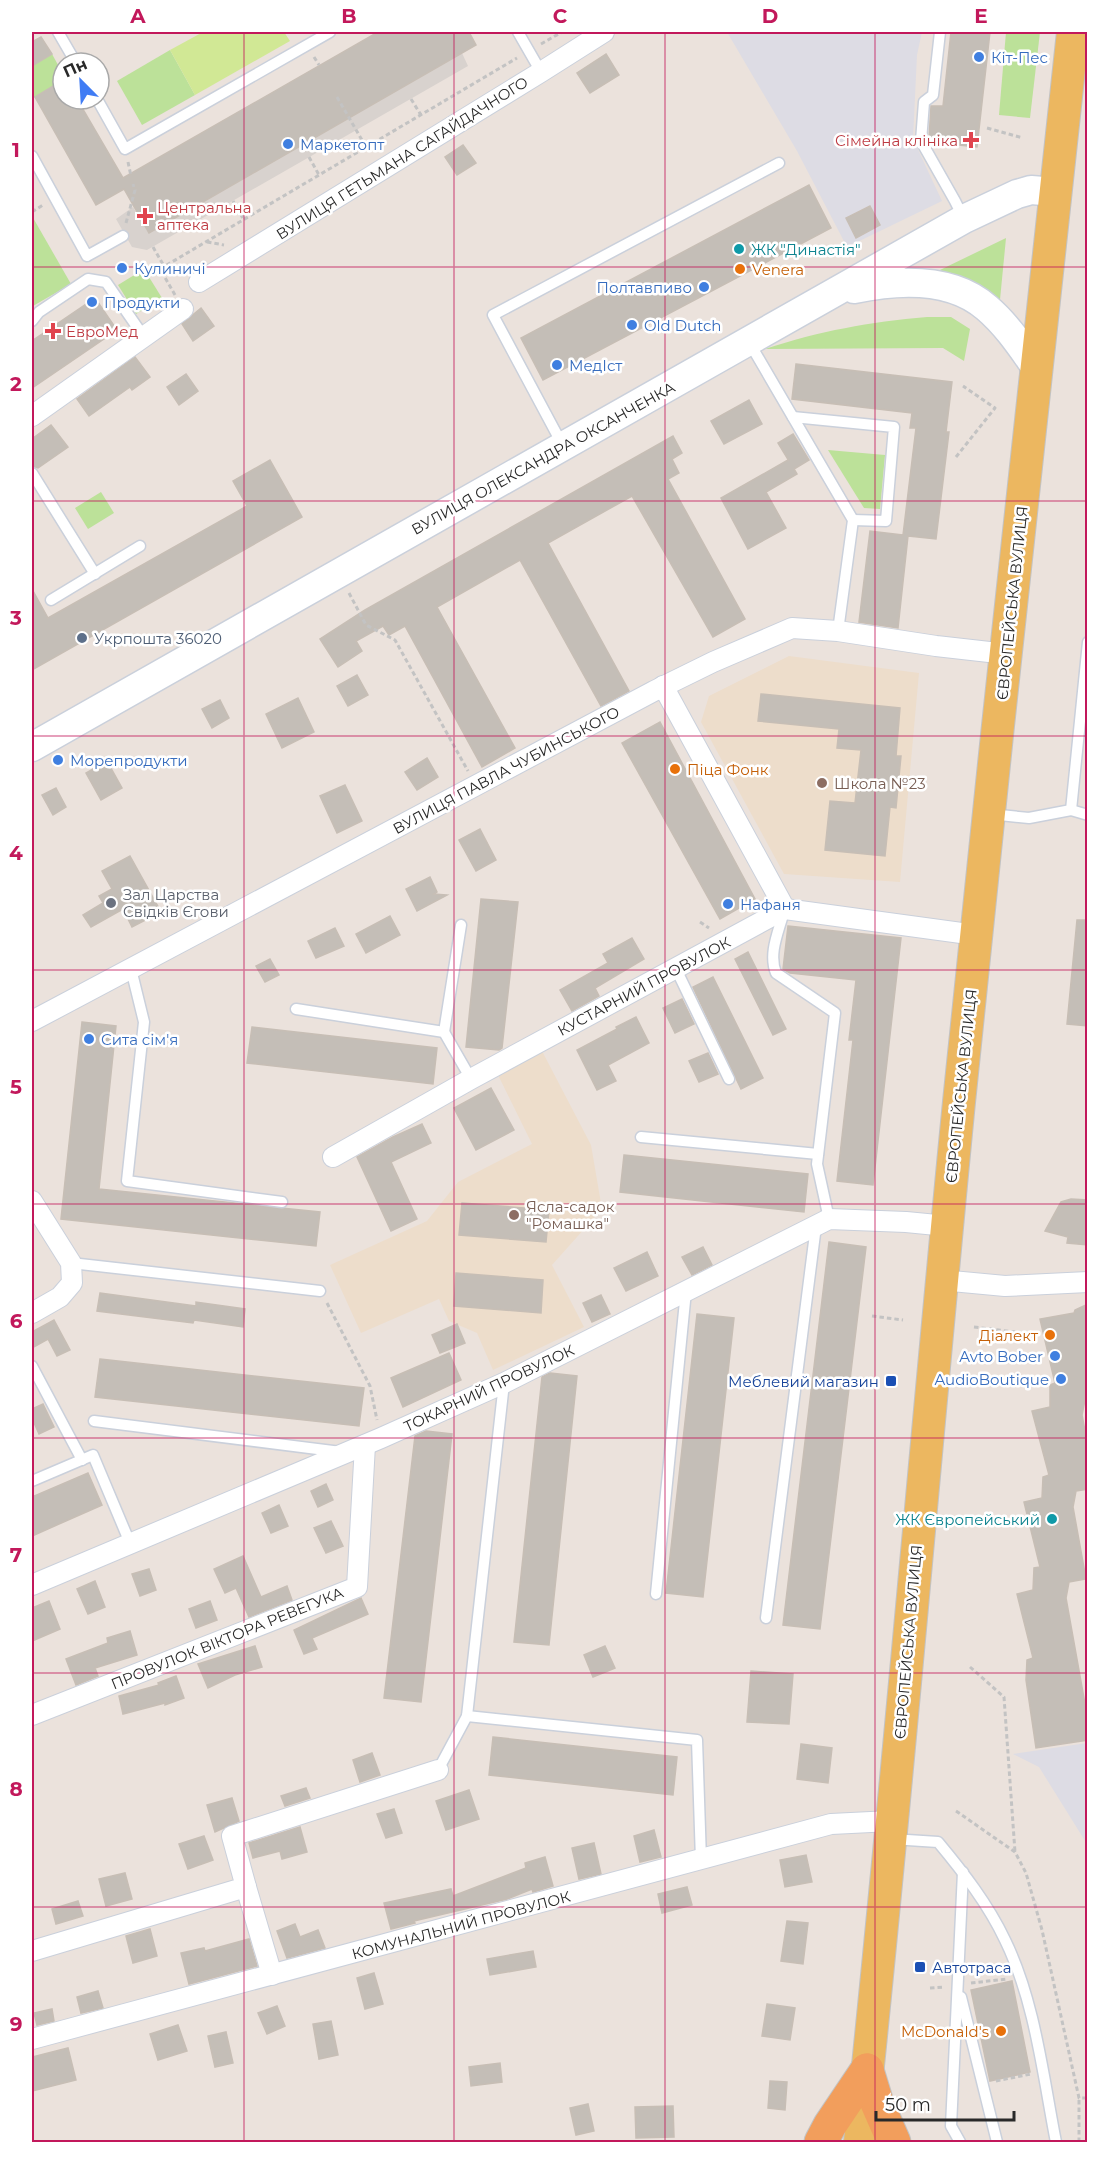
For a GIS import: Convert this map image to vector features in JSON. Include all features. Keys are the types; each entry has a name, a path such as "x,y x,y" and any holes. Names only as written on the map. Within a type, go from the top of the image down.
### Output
{"highway":[{"path":"821,2142 867,2070"},
{"path":"867,2070 877,2103 894,2142"}],"main road":[{"name":"ЄВРОПЕЙСЬКА ВУЛИЦЯ","path":"860,2142 941,1280 1056,192 1074,66 1073,32"},
{"name":"ВУЛИЦЯ ОЛЕКСАНДРА ОКСАНЧЕНКА","path":"33,743 964,219 1017,194 1031,190 1056,192"},
{"path":"832,294 876,284 893,283 926,284 954,290 986,306 1038,369"}],"street":[{"name":"ВУЛИЦЯ ГЕТЬМАНА САГАЙДАЧНОГО","path":"199,282 604,32"},
{"path":"32,416 183,309"},
{"name":"ВУЛИЦЯ ПАВЛА ЧУБИНСЬКОГО","path":"32,1021 663,686 792,628 838,631 1007,654"},
{"path":"663,686 785,909 976,936"},
{"name":"КУСТАРНИЙ ПРОВУЛОК","path":"333,1157 471,1079 785,909"},
{"path":"32,1201 71,1263 72,1283 60,1297 32,1313"},
{"name":"ТОКАРНИЙ ПРОВУЛОК","path":"32,1585 346,1453 504,1383 823,1222 906,1222 947,1226"},
{"path":"941,1280 1005,1286 1088,1282"},
{"name":"ПРОВУЛОК ВІКТОРА РЕВЕГУКА","path":"32,1715 357,1587 373,1441"},
{"path":"272,1975 232,1836 438,1770"},
{"name":"КОМУНАЛЬНИЙ ПРОВУЛОК","path":"32,2039 831,1824 890,1830"},
{"path":"32,1951 246,1887"}],"lane":[{"path":"58,32 69,51"},
{"path":"104,111 125,149 330,32"},
{"path":"518,32 541,72"},
{"path":"940,32 933,95 924,102 921,141 964,219"},
{"path":"32,156 87,256 123,236"},
{"path":"563,446 493,315 779,163"},
{"path":"32,321 39,312 88,279 106,282 144,337"},
{"path":"749,341 853,519 838,631"},
{"path":"793,417 894,427 886,521 853,519"},
{"path":"32,473 95,574"},
{"path":"51,600 140,546"},
{"path":"1071,810 1088,642"},
{"path":"990,814 1029,818 1071,810 1088,815"},
{"path":"766,1618 823,1222 817,1164 835,1013 776,973 772,964 772,953 785,909"},
{"path":"461,925 444,1032 471,1079"},
{"path":"131,969 144,1023 127,1181 282,1202"},
{"path":"676,969 729,1078"},
{"path":"296,1009 444,1032"},
{"path":"641,1137 818,1154"},
{"path":"71,1263 320,1291"},
{"path":"656,1594 686,1291"},
{"path":"32,1366 82,1460"},
{"path":"438,1770 467,1716 504,1383"},
{"path":"94,1421 346,1453"},
{"path":"32,1481 93,1455 130,1543"},
{"path":"467,1716 697,1740 701,1860"},
{"path":"890,1830 938,1842 963,1872 1005,1940 1025,1990 1056,2142"},
{"path":"960,2142 951,2126 963,1872"},
{"path":"958,1985 997,2142"}],"path":[{"path":"183,309 160,269 562,32"},
{"path":"337,97 366,148"},
{"path":"411,99 421,115"},
{"path":"987,128 1023,138"},
{"path":"309,157 319,175"},
{"path":"123,236 135,190 133,184"},
{"path":"232,201 244,220"},
{"path":"153,247 165,266"},
{"path":"956,457 995,408 963,386"},
{"path":"346,587 366,625 394,640 476,786"},
{"path":"320,1291 370,1386 373,1441"},
{"path":"872,1316 903,1320"},
{"path":"974,1327 1015,1332"},
{"path":"970,1666 1004,1697 1015,1852 1026,1873 1042,1930 1079,2098 1079,2142"},
{"path":"956,1811 1015,1852"},
{"path":"930,1988 1012,1978"},
{"path":"982,2084 1032,2074"},
{"path":"1079,2098 1088,2098"}],"shaded area":[{"path":"727,32 922,32 917,55 913,139 942,201 847,247 797,151"},
{"path":"462,53 468,66 147,250 132,247 116,219 133,207 149,233"},
{"name":"Школа №23","path":"789,656 919,673 900,882 784,874 701,722 709,696"},
{"name":"Ясла-садок \"Ромашка\"","path":"542,1051 591,1145 602,1209 552,1265 584,1327 493,1370 477,1333 449,1321 439,1299 361,1333 330,1265 427,1221 458,1182 532,1144 498,1075"},
{"path":"1088,1743 1087,1844 1039,1767 1013,1754"}],"green space":[{"path":"203,32 284,32 290,41 195,95 170,50"},
{"path":"1006,32 1040,32 1030,118 999,115"},
{"path":"170,50 195,95 142,125 117,81"},
{"path":"51,55 51,87 32,99 32,66"},
{"path":"32,216 71,284 33,306 32,304"},
{"path":"1006,238 999,310 941,276 940,270"},
{"path":"144,269 162,298 136,314 118,285"},
{"path":"927,317 951,317 970,329 964,361 943,348 765,349 845,328"},
{"path":"828,450 885,455 880,509 864,508"},
{"path":"101,492 114,513 88,529 75,508"}],"building":[{"path":"378,32 469,32 476,45 149,233 124,189 96,205 35,97 51,87 51,111 84,111 123,178"},
{"path":"951,32 990,32 977,147 930,142 929,139 931,106 943,106"},
{"path":"41,37 51,55 32,66 32,42"},
{"path":"606,54 619,75 590,93 577,73"},
{"path":"463,145 476,163 457,175 445,157"},
{"path":"809,185 831,228 543,380 521,338"},
{"path":"870,206 880,225 856,238 846,218"},
{"path":"95,298 117,330 32,388 32,341"},
{"path":"201,308 214,326 193,341 182,324"},
{"path":"135,357 150,377 132,390 130,387 89,416 77,399"},
{"path":"796,364 952,382 946,432 949,432 936,539 908,536 898,628 859,622 870,531 903,535 916,428 910,428 912,413 792,399"},
{"path":"186,374 198,391 179,405 167,387"},
{"path":"749,400 762,424 724,444 711,421"},
{"path":"51,425 68,447 38,468 32,466 32,439"},
{"path":"793,434 809,460 794,469 797,474 766,492 786,528 748,549 721,498 789,461 778,443"},
{"path":"673,436 682,453 672,459 679,473 668,479 745,619 713,637 632,496 548,543 629,691 601,706 520,560 437,607 515,748 482,767 405,626 389,635 383,626 356,641 362,651 338,667 320,639 365,610"},
{"path":"270,460 302,517 32,670 32,589 48,618 247,506 233,481"},
{"path":"357,675 368,695 348,706 337,686"},
{"path":"761,694 900,708 896,756 901,756 896,808 890,807 885,856 825,850 830,801 855,803 861,750 837,748 839,729 758,721"},
{"path":"298,698 314,732 282,748 266,714"},
{"path":"220,700 229,718 212,728 202,709"},
{"path":"660,722 755,899 720,919 622,743"},
{"path":"427,758 438,777 417,790 405,772"},
{"path":"107,761 122,788 101,800 86,773"},
{"path":"345,785 362,821 337,833 320,796"},
{"path":"56,788 66,807 53,815 42,795"},
{"path":"480,829 496,860 476,871 459,840"},
{"path":"130,856 161,912 132,927 123,909 91,927 83,915 103,903 99,896 112,889 102,871"},
{"path":"430,877 437,892 434,894 447,895 417,911 406,889"},
{"path":"481,899 518,902 502,1048 499,1050 466,1047"},
{"path":"390,916 400,935 366,953 356,934"},
{"path":"1077,920 1088,920 1088,1026 1067,1024"},
{"path":"788,926 901,938 873,1185 837,1181 853,1040 849,1040 856,980 790,973 783,969"},
{"path":"335,928 344,946 316,958 308,941"},
{"path":"632,938 644,959 595,988 599,996 572,1011 560,990 608,963 603,954"},
{"path":"748,952 786,1029 773,1035 735,959"},
{"path":"270,959 279,975 265,982 256,966"},
{"path":"713,977 763,1078 741,1089 693,987"},
{"path":"682,999 694,1024 675,1033 663,1008"},
{"path":"636,1017 649,1043 608,1065 616,1081 597,1090 577,1050"},
{"path":"82,1022 116,1026 99,1189 320,1212 316,1246 61,1219"},
{"path":"252,1027 437,1048 433,1084 247,1063"},
{"path":"708,1053 718,1074 699,1082 689,1061"},
{"path":"491,1088 514,1130 476,1150 454,1108"},
{"path":"422,1124 431,1143 391,1162 417,1219 391,1231 357,1157"},
{"path":"624,1155 808,1174 804,1212 620,1192"},
{"path":"1071,1199 1088,1200 1088,1245 1067,1243 1068,1237 1045,1231 1061,1202"},
{"path":"462,1203 549,1210 546,1242 459,1235"},
{"path":"829,1242 866,1247 820,1629 783,1625"},
{"path":"703,1247 712,1265 692,1275 682,1257"},
{"path":"647,1252 658,1276 626,1291 614,1268"},
{"path":"456,1273 543,1280 541,1313 454,1306"},
{"path":"100,1293 196,1306 196,1302 245,1309 243,1327 97,1311"},
{"path":"601,1295 610,1314 592,1322 583,1303"},
{"name":"ЖК Європейський","path":"1086,1305 1088,1400 1085,1400 1082,1415 1088,1447 1088,1489 1076,1491 1073,1507 1086,1579 1069,1582 1066,1598 1085,1704 1088,1703 1088,1740 1036,1748 1026,1680 1027,1660 1033,1658 1017,1594 1033,1590 1034,1568 1040,1567 1024,1502 1042,1498 1043,1477 1049,1475 1032,1411 1050,1407 1050,1385 1055,1383 1040,1319 1074,1313 1075,1310"},
{"path":"697,1314 734,1318 703,1597 666,1593"},
{"path":"54,1320 70,1350 57,1356 48,1339 32,1348 32,1332"},
{"path":"457,1324 465,1343 440,1353 432,1335"},
{"path":"449,1353 461,1380 403,1407 391,1378"},
{"path":"100,1359 364,1388 359,1426 95,1397"},
{"path":"550,1373 577,1376 549,1645 514,1642 542,1377"},
{"path":"43,1404 54,1427 39,1434 32,1418 32,1409"},
{"path":"426,1431 452,1434 421,1702 384,1698 415,1436"},
{"path":"88,1473 102,1505 32,1536 32,1497"},
{"path":"326,1484 333,1500 318,1507 311,1491"},
{"path":"279,1505 288,1526 271,1533 262,1513"},
{"path":"331,1521 343,1546 326,1553 314,1528"},
{"path":"243,1556 261,1597 287,1586 292,1600 249,1617 236,1588 225,1593 214,1569"},
{"path":"149,1569 156,1590 140,1596 132,1574"},
{"path":"95,1581 105,1607 88,1614 77,1589"},
{"path":"361,1598 368,1614 312,1638 317,1649 304,1654 294,1630"},
{"path":"49,1601 60,1629 32,1641 32,1608"},
{"path":"210,1601 217,1620 196,1628 189,1609"},
{"path":"130,1631 137,1655 95,1668 98,1676 76,1685 66,1659 108,1643 107,1638"},
{"path":"255,1646 262,1667 235,1675 208,1688 198,1664"},
{"path":"605,1646 615,1668 593,1677 584,1655"},
{"path":"751,1671 793,1674 789,1724 747,1722"},
{"path":"176,1676 184,1698 165,1705 165,1703 123,1714 119,1696 159,1685 158,1683"},
{"path":"493,1737 677,1757 673,1795 489,1775"},
{"path":"801,1744 832,1748 828,1783 797,1779"},
{"path":"372,1753 380,1775 360,1782 353,1760"},
{"path":"306,1788 310,1798 285,1806 281,1796"},
{"path":"469,1790 479,1819 446,1830 436,1801"},
{"path":"232,1798 239,1821 215,1832 207,1805"},
{"path":"394,1809 402,1833 386,1838 377,1814"},
{"path":"300,1827 307,1852 282,1859 280,1851 253,1858 249,1843"},
{"path":"654,1830 661,1857 640,1862 634,1836"},
{"path":"204,1836 213,1860 188,1869 179,1844"},
{"path":"594,1843 601,1874 579,1879 572,1848"},
{"path":"806,1855 812,1882 785,1887 780,1860"},
{"path":"545,1857 553,1886 533,1892 532,1889 507,1899 414,1921 415,1923 391,1929 384,1903 451,1889 453,1896 526,1868 525,1863"},
{"path":"125,1873 132,1899 106,1906 99,1879"},
{"path":"687,1887 692,1905 662,1913 658,1894"},
{"path":"78,1901 83,1916 56,1924 52,1909"},
{"path":"787,1921 808,1923 803,1964 781,1961"},
{"path":"295,1924 300,1937 318,1930 325,1948 287,1958 277,1931"},
{"path":"150,1929 157,1956 133,1963 126,1936"},
{"path":"249,1939 257,1966 189,1984 181,1953 204,1948 205,1951"},
{"path":"533,1951 536,1967 490,1975 487,1959"},
{"path":"374,1973 383,2004 365,2009 357,1978"},
{"name":"McDonald's","path":"1012,1981 1030,2072 990,2081 971,1990"},
{"path":"98,1991 103,2008 81,2013 77,1997"},
{"path":"767,2004 795,2008 790,2040 762,2036"},
{"path":"277,2006 285,2026 267,2034 258,2013"},
{"path":"52,2009 54,2021 37,2025 34,2013"},
{"path":"331,2021 338,2055 319,2059 313,2024"},
{"path":"178,2025 187,2051 158,2060 150,2034"},
{"path":"226,2032 233,2063 215,2067 208,2036"},
{"path":"68,2048 76,2080 32,2091 32,2057"},
{"path":"500,2063 502,2082 471,2086 469,2067"},
{"path":"770,2081 787,2082 785,2110 768,2108"},
{"path":"588,2104 594,2131 576,2135 570,2108"},
{"path":"673,2106 674,2137 636,2138 635,2107"}],"place":[{"name":"Кіт-Пес","path":"979,57"},
{"name":"Сімейна клініка","path":"971,140"},
{"name":"Маркетопт","path":"288,144"},
{"name":"Центральна аптека","path":"145,216"},
{"name":"ЖК \"Династія\"","path":"739,249"},
{"name":"Кулиничі","path":"122,268"},
{"name":"Venera","path":"740,269"},
{"name":"Полтавпиво","path":"704,287"},
{"name":"Продукти","path":"92,302"},
{"name":"Old Dutch","path":"632,325"},
{"name":"ЕвроМед","path":"53,331"},
{"name":"МедІст","path":"557,365"},
{"name":"Укрпошта 36020","path":"82,638"},
{"name":"Морепродукти","path":"58,760"},
{"name":"Піца Фонк","path":"675,769"},
{"name":"Школа №23","path":"822,783"},
{"name":"Зал Царства Cвідків Єгови","path":"111,903"},
{"name":"Нафаня","path":"728,904"},
{"name":"Сита сім'я","path":"89,1039"},
{"name":"Ясла-садок \"Ромашка\"","path":"514,1215"},
{"name":"Діалект","path":"1050,1335"},
{"name":"Avto Bober","path":"1055,1356"},
{"name":"AudioBoutique","path":"1061,1379"},
{"name":"Меблевий магазин","path":"891,1381"},
{"name":"ЖК Європейський","path":"1052,1519"},
{"name":"Автотраса","path":"920,1967"},
{"name":"McDonald's","path":"1001,2031"}]}
